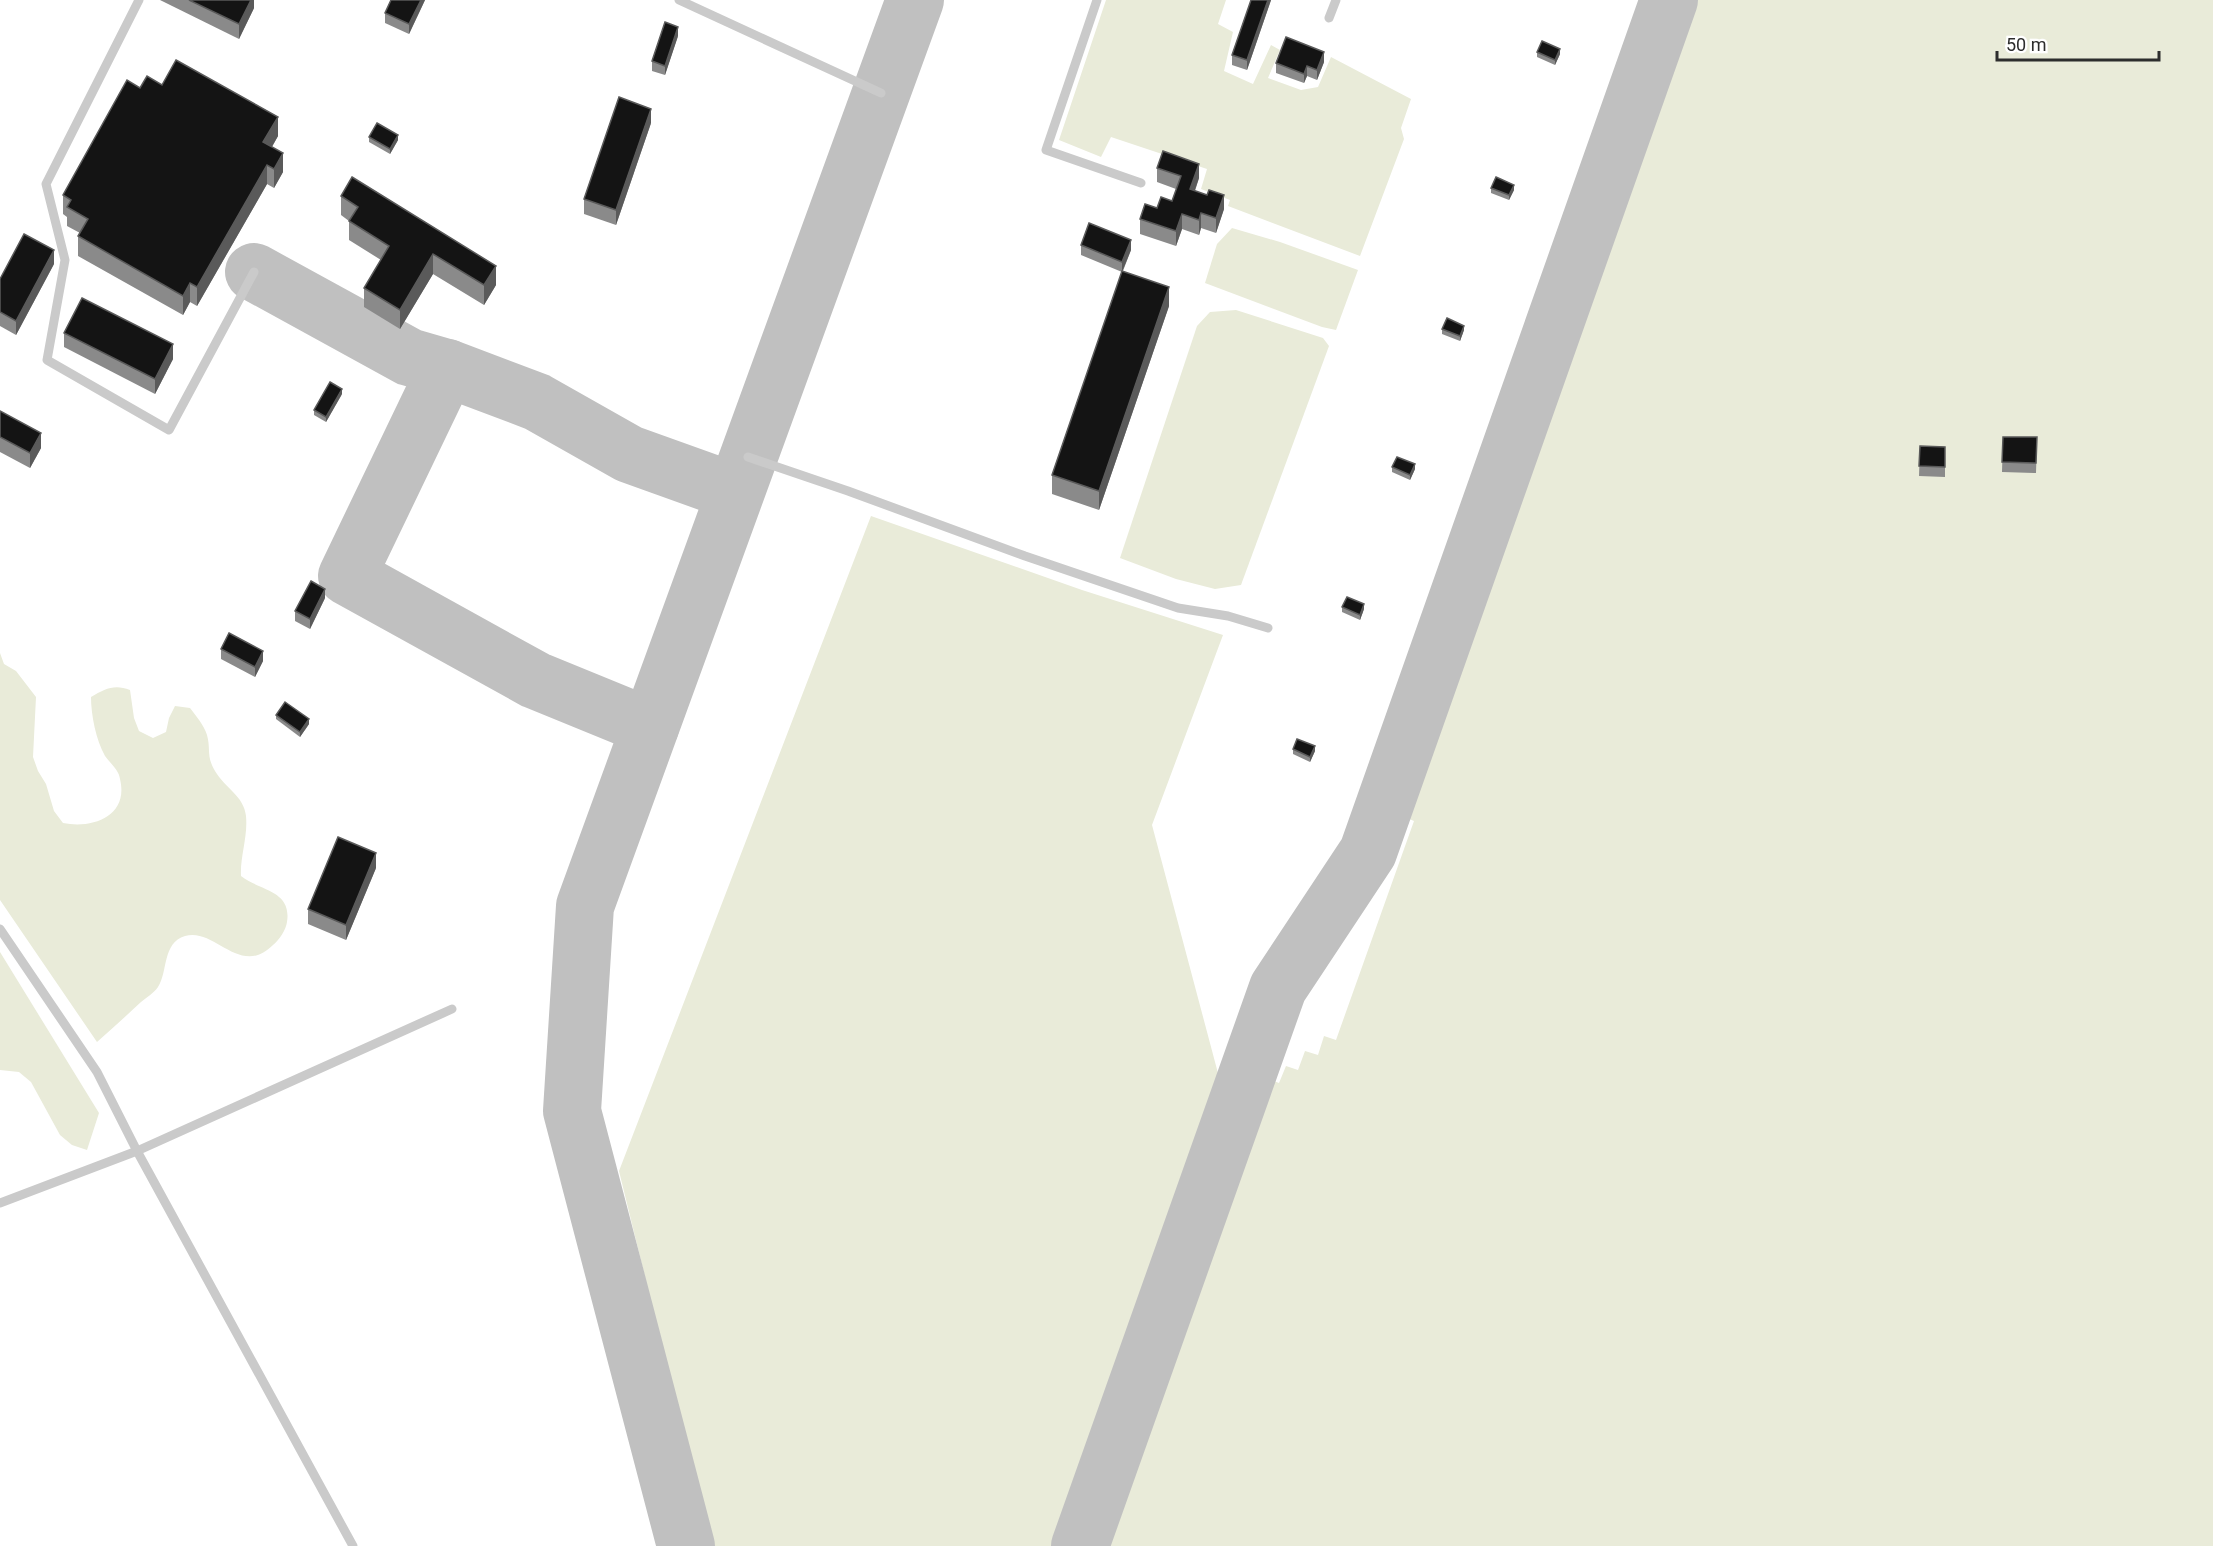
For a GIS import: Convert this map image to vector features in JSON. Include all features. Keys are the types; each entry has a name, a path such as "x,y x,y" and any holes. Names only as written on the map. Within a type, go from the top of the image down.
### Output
{"lane":[{"path":"139,0 46,184 65,260 47,360 169,429 254,272"},
{"path":"679,0 881,93"},
{"path":"1097,0 1046,150 1141,183"},
{"path":"1329,18 1336,0"},
{"path":"748,457 1167,604 1228,616 1268,628"},
{"path":"0,929 97,1072 137,1151 353,1546"},
{"path":"0,1203 137,1151 452,1009"}],"green space":[{"path":"1106,0 1226,0 1218,24 1233,32 1224,71 1253,84 1271,45 1280,50 1268,78 1301,90 1318,87 1331,57 1411,99 1401,128 1404,139 1360,256 1228,206 1230,200 1201,189 1207,169 1111,137 1101,157 1059,140"},
{"path":"1685,0 2213,0 2213,1546 1104,1546 1269,1079 1279,1083 1286,1066 1298,1070 1305,1051 1318,1055 1324,1036 1336,1040 1414,821 1397,814"},
{"path":"1232,228 1280,242 1358,270 1336,330 1322,327 1205,283 1217,244"},
{"path":"1236,310 1323,338 1329,346 1241,585 1215,589 1176,579 1120,558 1197,326 1210,312"},
{"path":"871,516 1082,590 1223,635 1152,825 1219,1077 1053,1546 711,1546 619,1171"},
{"path":"0,653 4,664 16,671 36,697 33,757 46,784 54,811 63,823 86,824 97,821 114,811 119,802 121,792 119,776 99,743 91,697 110,688 119,687 130,690 134,718 139,731 153,738 166,732 175,706 190,708 206,731 210,757 215,771 238,797 245,809 246,831 241,876 280,897 287,911 286,925 282,935 261,954 250,956 239,954 196,935 185,936 178,940 169,951 161,981 156,989 97,1042 0,900"},
{"path":"0,952 99,1113 87,1150 72,1145 60,1135 31,1082 19,1072 0,1070"}],"building":[{"path":"189,0 251,0 239,24"},
{"path":"391,0 421,0 409,24 385,13"},
{"path":"1251,0 1268,0 1247,60 1232,55"},
{"path":"665,22 678,27 665,66 652,61"},
{"path":"1286,37 1324,52 1317,70 1307,66 1304,74 1276,63"},
{"path":"1542,41 1560,49 1555,60 1537,52"},
{"path":"176,60 278,117 263,142 283,153 274,169 267,165 197,287 190,283 183,296 78,236 88,219 67,207 71,200 63,195 127,80 140,88 147,76 162,85"},
{"path":"619,97 651,109 616,210 584,199"},
{"path":"377,123 398,135 390,149 369,137"},
{"path":"1163,151 1199,164 1190,189 1207,195 1209,190 1224,195 1216,218 1201,213 1199,220 1182,214 1176,231 1140,219 1145,204 1157,208 1161,197 1172,201 1181,176 1157,168"},
{"path":"352,177 496,266 484,285 433,254 400,310 364,288 389,246 349,221 358,207 341,196"},
{"path":"1496,177 1514,185 1509,195 1491,188"},
{"path":"1089,223 1131,240 1122,262 1081,245"},
{"path":"24,234 54,250 16,321 0,312 0,279"},
{"path":"1122,271 1169,287 1099,491 1052,475"},
{"path":"82,298 173,344 155,379 64,333"},
{"path":"1447,318 1464,326 1460,336 1442,329"},
{"path":"330,382 342,389 326,417 314,410"},
{"path":"0,411 41,433 30,453 0,437"},
{"path":"2003,437 2037,437 2036,463 2002,462"},
{"path":"1920,446 1945,447 1945,467 1919,466"},
{"path":"1397,457 1415,464 1410,475 1392,467"},
{"path":"311,581 325,589 310,619 295,611"},
{"path":"1347,597 1364,604 1360,615 1342,607"},
{"path":"229,633 263,651 255,667 221,649"},
{"path":"285,702 309,719 300,732 276,715"},
{"path":"1297,739 1315,746 1310,757 1293,749"},
{"path":"338,837 376,853 346,925 308,909"}],"taxiway":[{"path":"686,1546 572,1111 585,906 915,0"},
{"path":"1080,1546 1278,988 1368,852 1669,0"},
{"path":"254,272 409,357 447,368 537,402 629,454 735,492"},
{"path":"447,368 347,576 535,680 650,727"}]}
